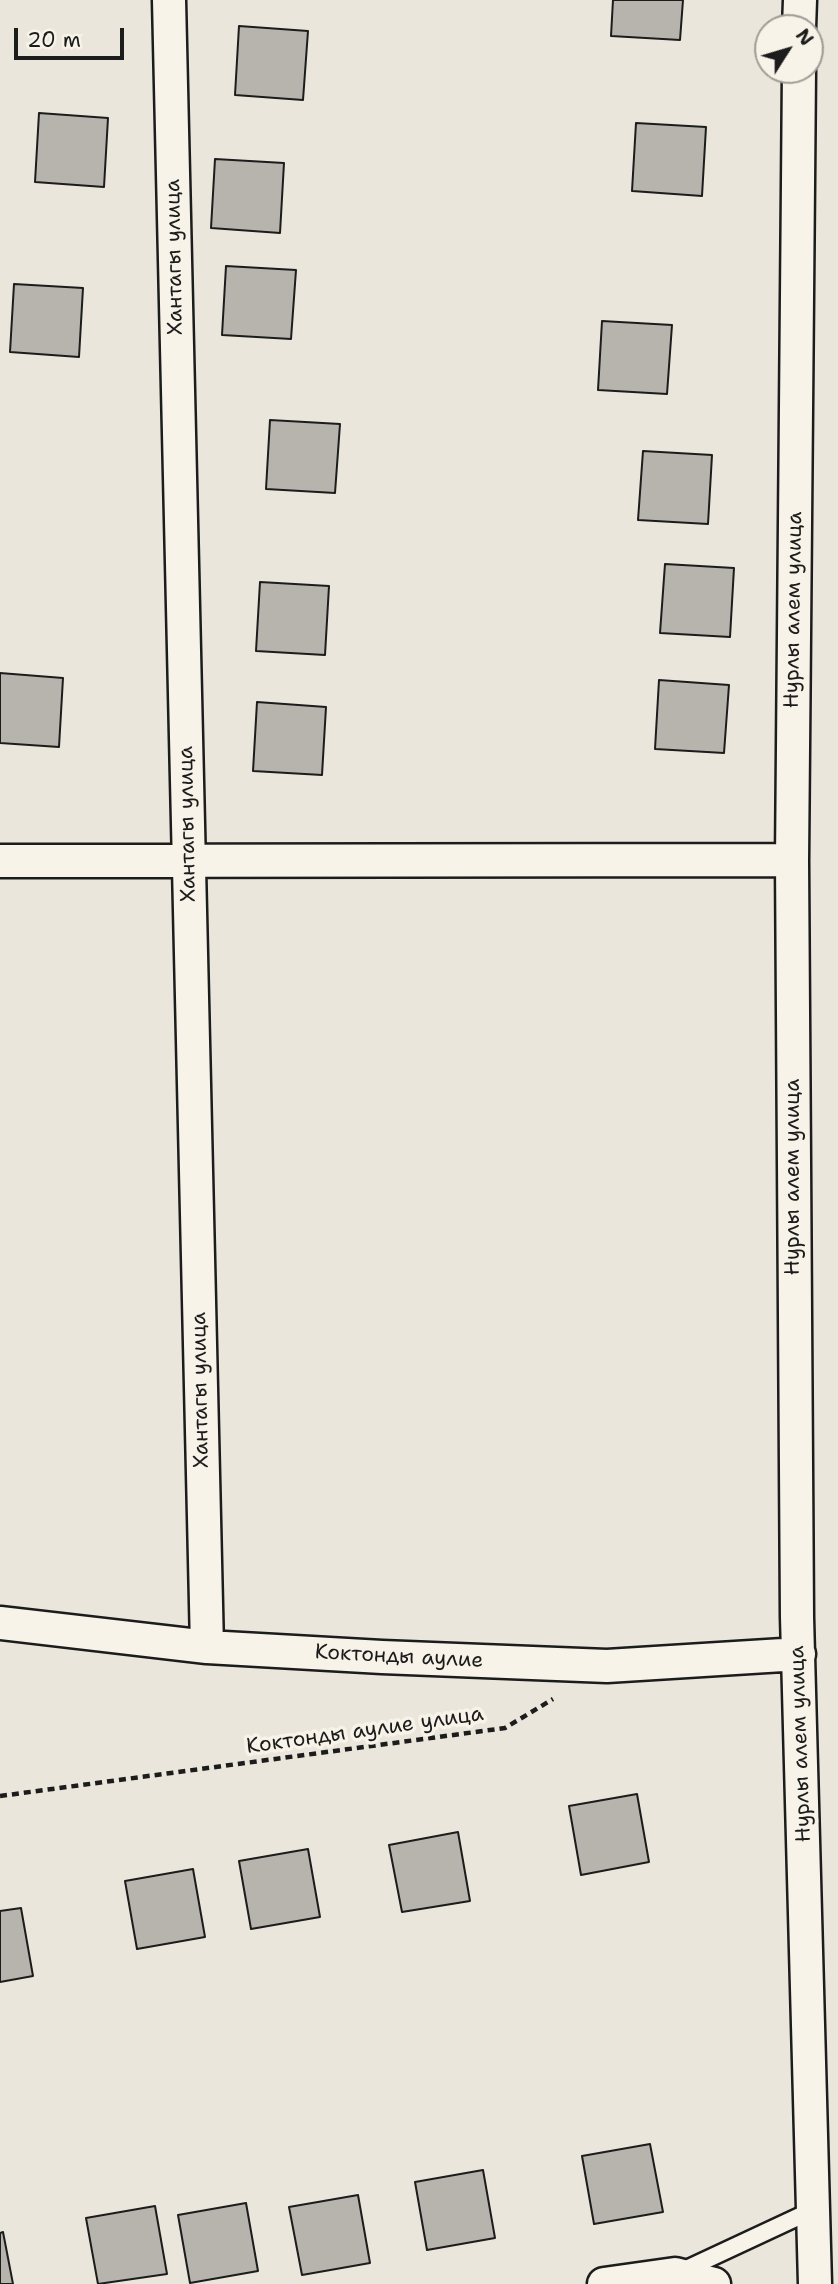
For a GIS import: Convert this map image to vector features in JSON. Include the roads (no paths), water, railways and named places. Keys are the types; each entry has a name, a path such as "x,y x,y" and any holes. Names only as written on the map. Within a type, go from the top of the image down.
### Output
{"street":[{"name":"Хантагы улица","path":"169,0 206,1647"},
{"name":"Нурлы алем улица","path":"799,84 792,859 799,1654 816,2209 815,2284"},
{"path":"0,861 792,859"},
{"name":"Коктонды аулие","path":"0,1623 206,1647 607,1666 799,1654"},
{"path":"604,2284 675,2274 714,2284"}],"lane":[{"path":"675,2274 816,2209"}]}
